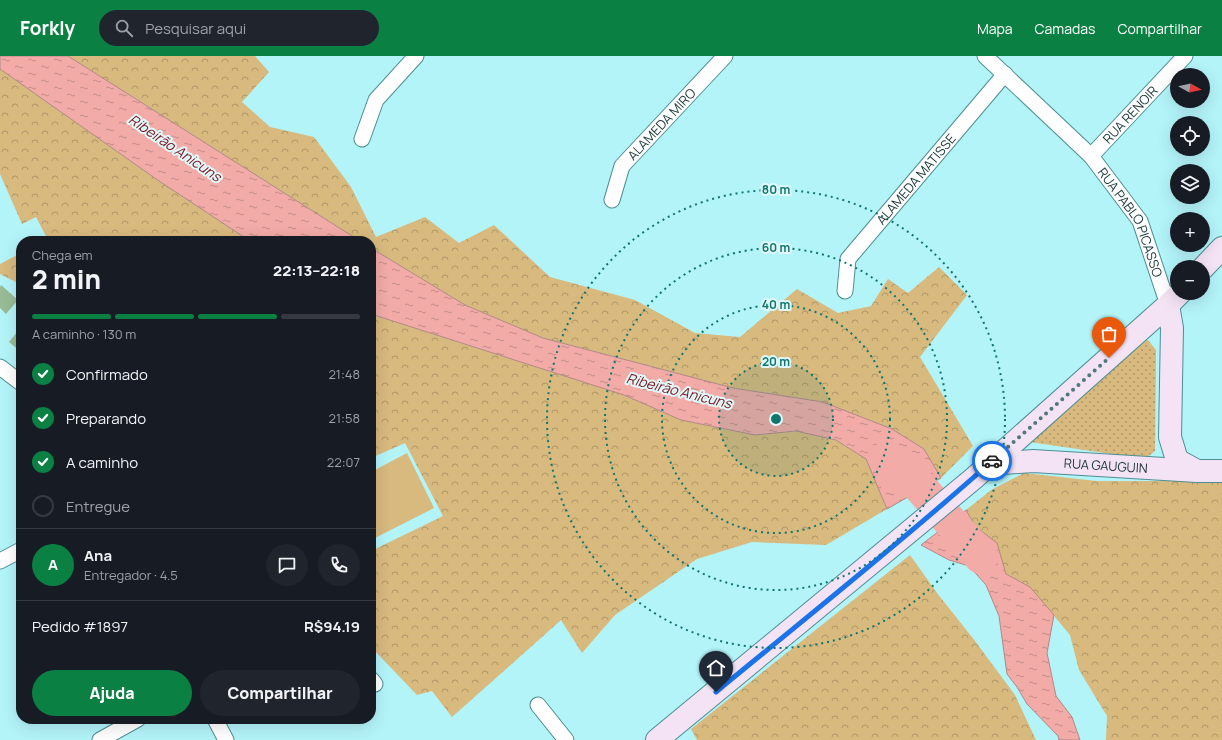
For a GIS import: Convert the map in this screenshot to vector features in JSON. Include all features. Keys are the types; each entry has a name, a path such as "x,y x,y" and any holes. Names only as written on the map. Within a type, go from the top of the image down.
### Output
{"street":[{"path":"362,140 376,100 416,56"},
{"name":"ALAMEDA MIRO","path":"612,200 622,166 725,56"},
{"name":"RUA PABLO PICASSO","path":"985,56 1091,156 1140,221 1170,290"},
{"name":"RUA RENOIR","path":"1091,156 1185,56"},
{"name":"ALAMEDA MATISSE","path":"845,291 848,259 1005,74"},
{"path":"1210,261 1222,248"},
{"path":"657,740 882,556 973,479 1173,300"},
{"name":"RUA PABLO PICASSO","path":"1174,300 1170,437 1177,460 1198,471"},
{"path":"0,367 16,379"},
{"name":"RUA GAUGUIN","path":"990,464 1033,461 1198,471 1222,471"},
{"path":"0,561 16,553"},
{"path":"538,705 566,740"},
{"path":"100,740 129,724"},
{"path":"218,724 226,740"}],"green space":[{"path":"68,56 255,56 269,72 242,102 270,127 314,137 351,187 376,236 352,236"},
{"path":"0,69 159,181 242,236 46,236 36,217 22,224 0,174"},
{"path":"425,217 459,243 494,225 550,277 635,300 695,333 740,337 797,289 838,313 871,306 888,279 908,293 939,267 967,295 920,357 973,446 941,478 924,449 892,429 823,402 733,388 543,338 465,305 376,251 376,237"},
{"path":"16,256 16,282 0,274 0,264"},
{"path":"376,316 624,395 681,420 755,435 796,431 836,440 866,459 887,509 826,545 752,542 697,559 615,615 582,653 561,620 452,717 432,691 417,695 376,652 376,549 443,516 405,443 376,456"},
{"path":"1148,340 1156,350 1155,451 1145,459 1030,442 1135,342"},
{"path":"407,453 434,508 376,537 376,469"},
{"path":"1024,473 1097,481 1222,481 1222,740 1106,740 1107,716 1079,670 1070,635 1030,587 1006,574 997,544 975,526 966,510 991,490"},
{"path":"910,555 1015,695 1036,740 697,740 691,729"}],"water":[{"path":"0,56 68,56 352,236 242,236 159,181 0,69"},
{"path":"376,251 465,305 543,338 733,388 823,402 892,429 924,449 941,478 887,509 866,459 836,440 796,431 755,435 681,420 624,395 376,316"},
{"path":"966,510 975,526 997,543 1006,574 1030,587 1054,615 1047,653 1056,696 1072,717 1080,740 1059,740 1058,736 1027,704 1007,674 999,616 986,585 969,566 949,560 921,545"}],"building":[{"path":"1,285 16,298 16,302 6,314 0,308"},
{"path":"16,333 16,348 9,342"}],"waterway":[{"name":"Ribeirão Anicuns","path":"886,459 914,480 981,557"}],"way so far":[{"path":"992,461 1109,358"}],"route":[{"path":"716,692 882,556 973,479 992,461"}]}
